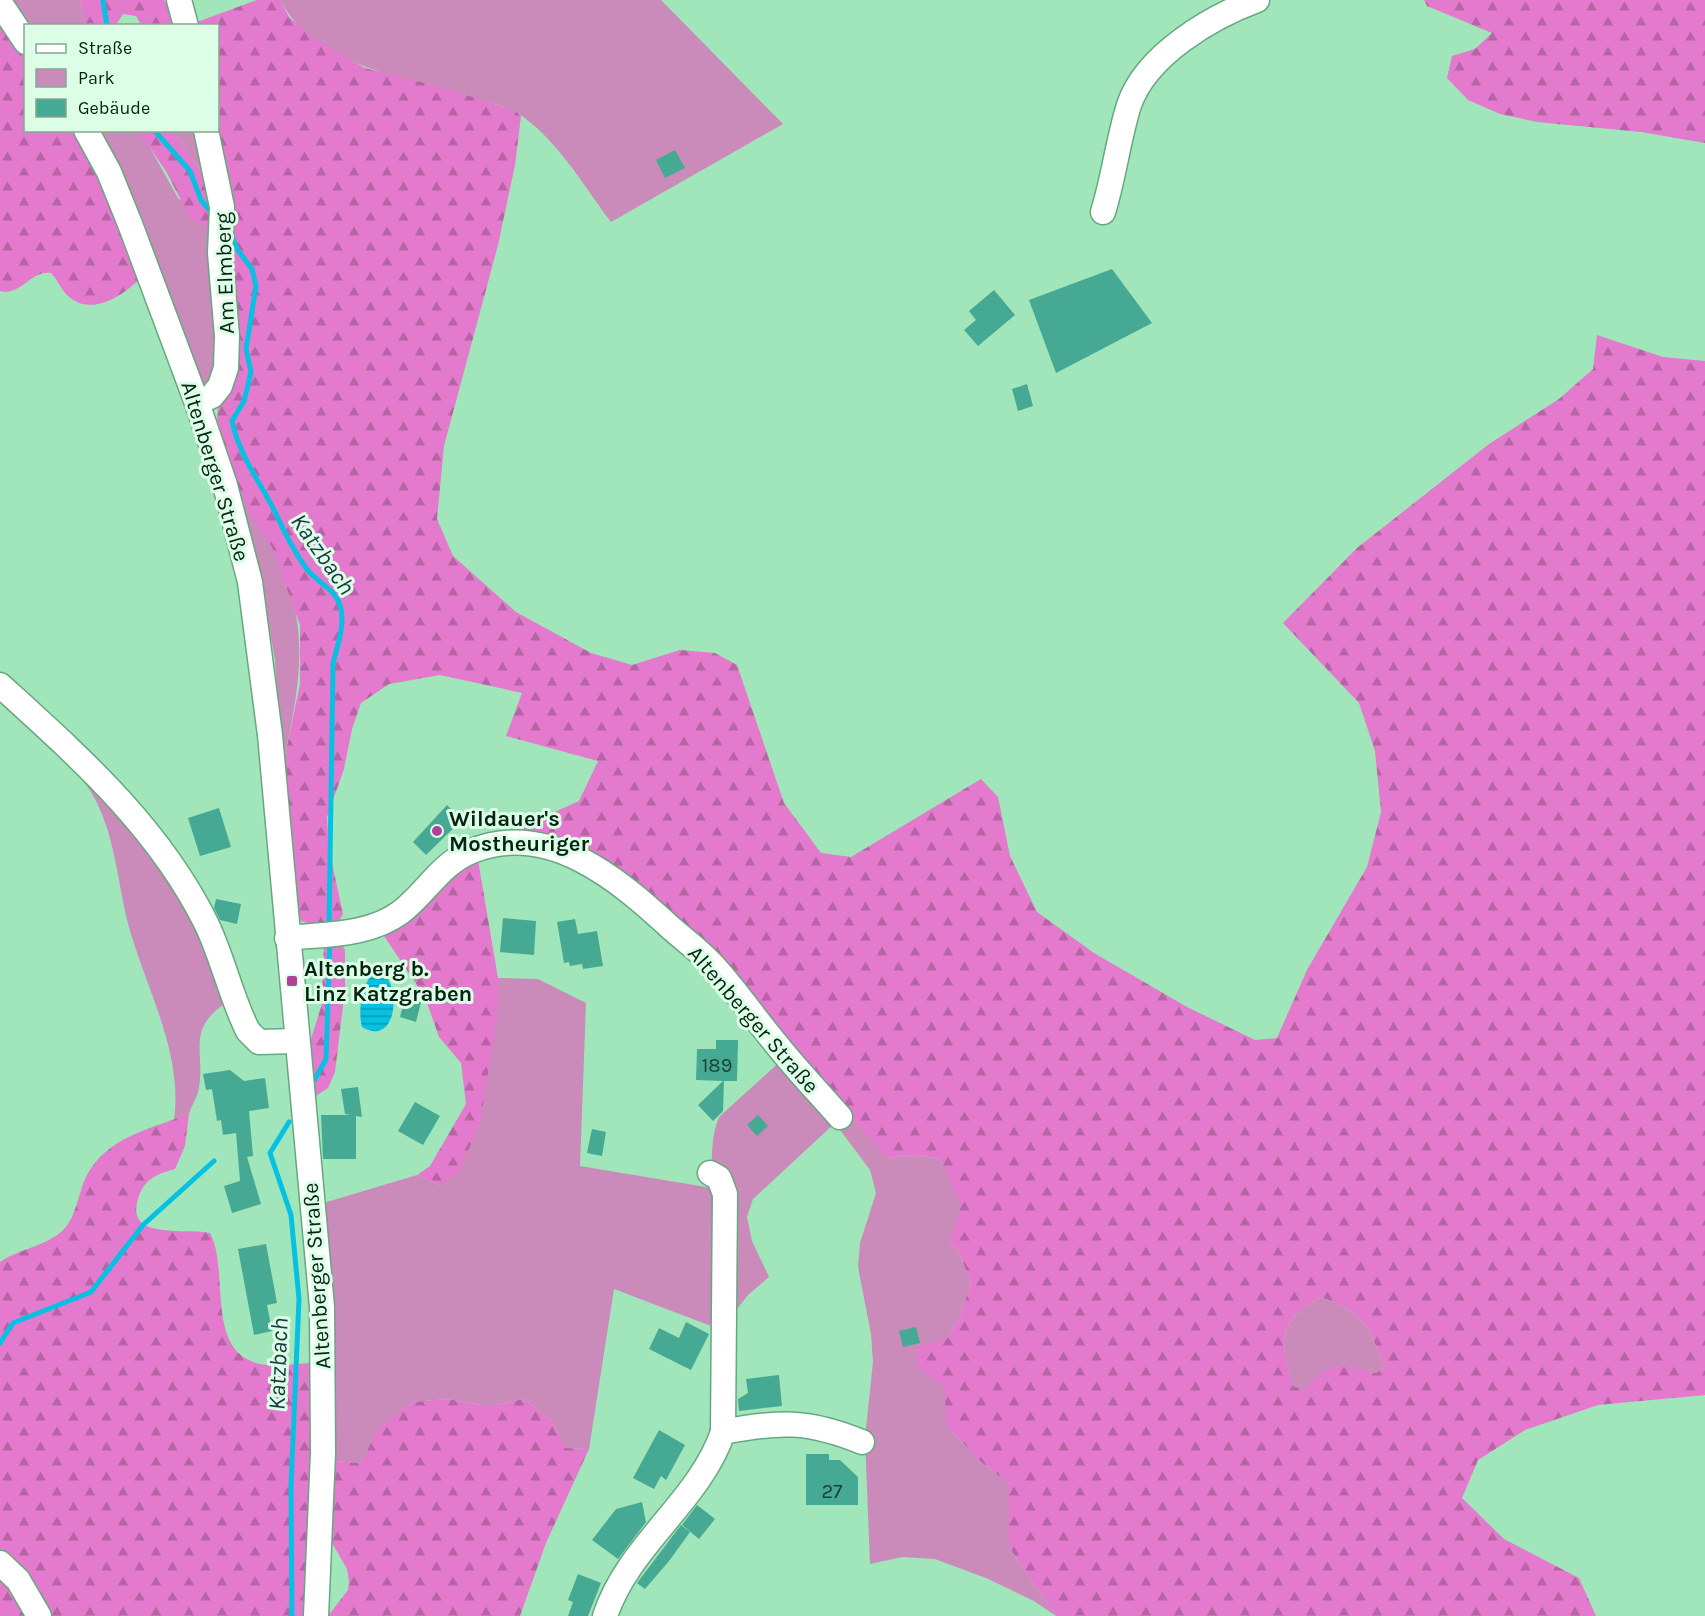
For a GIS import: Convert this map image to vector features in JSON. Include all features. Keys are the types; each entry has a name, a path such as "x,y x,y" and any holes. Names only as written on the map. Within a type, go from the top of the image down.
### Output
{"street":[{"path":"179,0 185,24"},
{"path":"1103,212 1130,102 1142,83 1160,60 1184,38 1213,19 1257,0"},
{"path":"0,3 24,39"},
{"name":"Altenberger Straße","path":"87,132 109,172 130,224 196,403 225,485 249,582 270,735 322,1307 323,1453 316,1616"},
{"name":"Am Elmberg","path":"196,403 212,396 220,386 226,368 227,336 221,224 206,132"},
{"path":"0,685 105,783 152,836 208,926 248,1031 259,1042 297,1041"},
{"name":"Altenberger Straße","path":"287,938 374,927 400,913 449,864 471,851 493,844 537,844 572,855 600,868 635,895 717,969 778,1047 840,1117"},
{"path":"605,1616 631,1564 700,1479 715,1456 723,1432 725,1194 719,1178 710,1173"},
{"path":"723,1432 794,1423 834,1431 861,1442"},
{"path":"0,1563 18,1580 39,1616"}],"green space":[{"path":"10,0 80,0 85,24 25,24"},
{"path":"80,0 164,0 179,24 140,24 136,16 123,14 117,24 85,24"},
{"path":"257,0 280,0 289,17 318,41 365,68 437,86 514,110 521,116 515,165 498,245 444,446 437,519 453,556 516,612 591,653 632,665 680,650 715,653 737,665 784,803 821,853 851,857 981,779 998,797 1010,856 1037,912 1094,953 1187,1007 1255,1040 1277,1038 1307,970 1367,867 1381,812 1375,751 1359,703 1283,623 1357,548 1489,444 1559,399 1593,369 1597,335 1663,357 1705,361 1705,1395 1598,1405 1525,1430 1478,1460 1462,1498 1504,1539 1579,1578 1596,1616 1056,1616 1009,1547 1009,1484 981,1462 946,1425 945,1386 919,1369 916,1347 947,1339 960,1316 971,1283 959,1253 950,1243 961,1205 940,1159 916,1155 887,1158 809,1071 619,875 497,838 579,801 598,761 506,736 522,693 440,675 389,684 361,703 352,729 344,769 327,817 329,849 343,914 339,921 322,924 307,923 296,918 282,770 300,684 300,625 272,547 248,511 237,484 217,420 218,409 224,399 219,24 192,24","holes":["1320,1297 1347,1308 1363,1322 1369,1331 1385,1367 1376,1373 1336,1367 1321,1373 1304,1390 1293,1386 1284,1344 1285,1334 1295,1316"]},
{"path":"280,0 661,0 783,124 611,222 556,148 530,122 516,112 506,107 393,76 340,55 316,41 296,23"},
{"path":"1424,0 1705,0 1705,143 1641,132 1537,122 1500,114 1468,100 1447,78 1452,56 1475,49 1492,33 1427,6"},
{"path":"0,20 24,56 24,132 76,132 103,182 140,279 124,292 106,302 86,305 68,296 51,273 37,275 14,290 0,291"},
{"path":"95,132 137,132 149,146 178,198 215,233 218,377 203,390"},
{"path":"137,132 174,132 210,184 215,233 189,216 167,173"},
{"path":"174,132 195,132 210,184"},
{"path":"237,484 273,548 286,577 294,605 299,658 294,711 282,770 275,660 261,581"},
{"path":"65,756 179,885 226,1003 213,1013 201,1033 200,1079 198,1092 189,1114 174,1120 174,1072 169,1049 131,934 109,833 93,795"},
{"path":"477,854 498,978 498,1009 480,1124 458,1172 440,1185 417,1175 430,1166 466,1104 461,1063 439,1037 425,997 384,936"},
{"path":"339,940 345,950 345,989 335,1072 328,1088 314,1097 310,1042 322,1004 324,942"},
{"path":"498,978 538,979 586,1003 580,1166 718,1189 719,1329 614,1289 589,1449 566,1448 552,1421 524,1399 487,1406 447,1399 412,1402 378,1430 361,1463 331,1461 320,1204 417,1175 440,1185 498,1009"},
{"path":"782,1060 846,1112 887,1158 916,1155 940,1159 962,1205 950,1243 959,1253 971,1283 960,1316 947,1339 946,1425 981,1462 1009,1484 1009,1547 1056,1616 1034,1601 986,1578 935,1559 902,1557 870,1564 865,1438 873,1362 871,1334 858,1267 860,1243 876,1193 870,1170 835,1123 753,1199 747,1217 752,1241 769,1277 748,1295 730,1318 712,1184 714,1133 720,1116"},
{"path":"189,1114 185,1146 175,1169 158,1175 145,1185 139,1196 136,1211 140,1220 160,1230 210,1233 216,1250 226,1330 234,1347 247,1359 267,1365 313,1363 308,1616 0,1616 0,1262 47,1241 66,1227 86,1177 105,1152 130,1136"},
{"path":"1320,1297 1347,1308 1363,1322 1385,1367 1376,1373 1340,1367 1304,1391 1293,1386 1284,1344 1285,1334 1295,1316"},
{"path":"447,1399 487,1406 524,1399 552,1421 566,1448 589,1449 546,1543 520,1616 328,1616 348,1590 349,1581 347,1569 331,1541 331,1461 361,1463 378,1429 412,1402"}],"water":[{"path":"372,975 386,976 393,995 392,1016 388,1024 381,1030 373,1031 362,1027 360,1014 363,992"}],"building":[{"path":"675,150 685,168 665,178 656,160"},
{"path":"1112,269 1152,323 1056,373 1029,300"},
{"path":"994,290 1015,315 978,346 964,330 976,320 969,311"},
{"path":"1027,384 1033,406 1018,411 1012,389"},
{"name":"Wildauer's Mostheuriger","path":"447,805 462,820 426,855 413,842"},
{"path":"219,808 231,847 200,856 188,818"},
{"path":"216,899 241,904 237,924 220,920 214,908"},
{"path":"503,918 536,921 534,955 500,952"},
{"path":"575,919 578,934 597,931 603,966 583,969 582,964 570,966 569,962 564,963 557,922"},
{"path":"405,998 421,1002 416,1022 400,1017"},
{"path":"716,1040 738,1040 737,1081 724,1081 723,1111 713,1121 698,1105 723,1081 696,1080 697,1049 716,1049"},
{"path":"230,1070 244,1081 265,1078 269,1108 249,1111 253,1156 247,1157 261,1204 232,1213 224,1186 240,1181 236,1133 223,1135 221,1120 217,1121 212,1089 206,1090 203,1074"},
{"path":"358,1087 362,1117 356,1116 356,1159 323,1159 321,1115 351,1115 345,1114 341,1089"},
{"path":"415,1102 440,1116 423,1145 398,1131"},
{"path":"758,1115 768,1126 757,1136 747,1125"},
{"path":"592,1129 606,1132 602,1156 587,1153"},
{"path":"266,1244 277,1303 267,1305 272,1331 254,1335 238,1249"},
{"path":"686,1322 709,1334 691,1370 649,1349 659,1328 679,1338"},
{"path":"916,1327 920,1343 903,1347 899,1331"},
{"path":"779,1375 782,1406 739,1411 738,1399 748,1393 746,1379"},
{"path":"659,1430 685,1445 666,1480 661,1476 654,1489 633,1478"},
{"path":"806,1454 829,1454 829,1460 840,1460 858,1477 858,1505 806,1505"},
{"path":"642,1502 646,1522 618,1559 592,1540 616,1509"},
{"path":"697,1505 715,1519 699,1539 682,1525"},
{"path":"681,1525 690,1532 645,1589 637,1583"},
{"path":"578,1574 601,1583 588,1616 568,1616 573,1602 568,1600"}],"waterway":[{"name":"Katzbach","path":"103,0 107,24"},
{"name":"Katzbach","path":"156,132 190,171 201,200 213,214"},
{"name":"Katzbach","path":"230,231 237,249 252,269 256,286 246,349 251,372 244,401 232,421 235,433 245,457 297,555 310,573 338,599 342,612 333,664 329,928"},
{"name":"Katzbach","path":"315,1079 326,1059 330,940"},
{"name":"Katzbach","path":"289,1122 270,1153 291,1215 299,1299 291,1485 292,1616"},
{"path":"0,1343 13,1323 91,1292 143,1225 214,1161"}],"place":[{"name":"Wildauer's Mostheuriger","path":"437,831"},
{"name":"Altenberg b. Linz Katzgraben","path":"292,981"}]}
